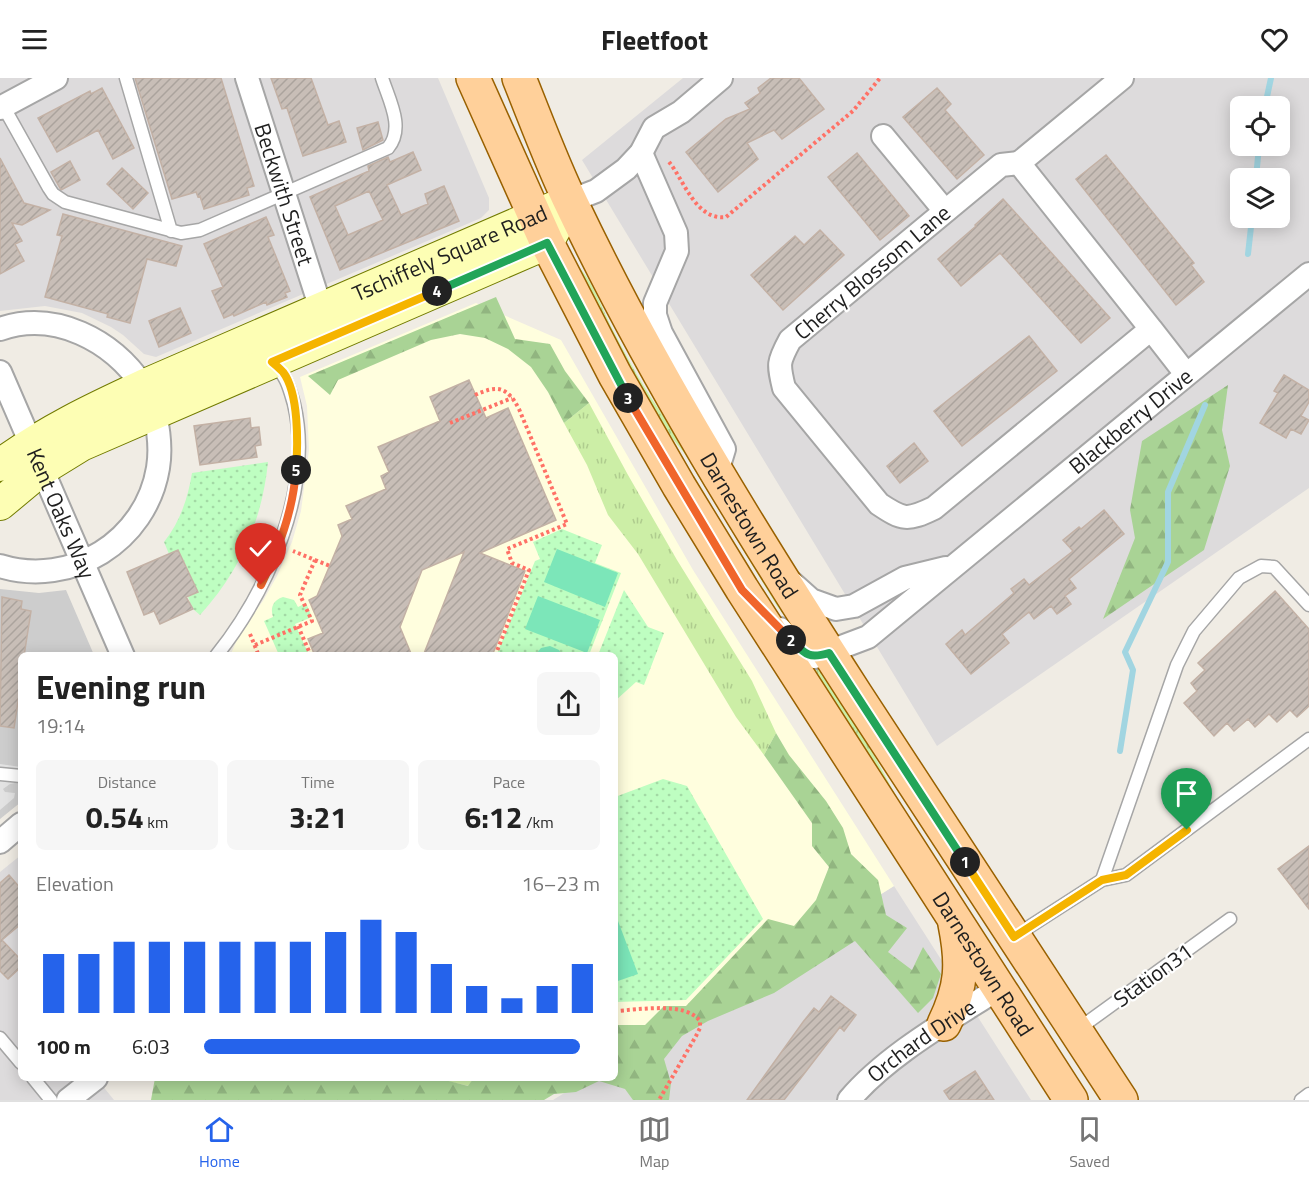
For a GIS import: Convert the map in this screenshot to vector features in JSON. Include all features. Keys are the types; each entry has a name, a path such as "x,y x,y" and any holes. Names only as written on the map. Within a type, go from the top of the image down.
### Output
{"main road":[{"name":"Darnestown Road","path":"473,78 541,230 615,375 679,486 742,590 1071,1100"},
{"name":"Darnestown Road","path":"519,78 570,201 596,256 650,357 717,472 829,653 1121,1100"},
{"path":"900,763 910,809 990,939 998,966 999,988 1025,1003 1054,1034 1099,1100"},
{"path":"944,1024 956,1000 959,977 960,951 953,917"}],"street":[{"path":"1,105 56,78"},
{"name":"Beckwith Street","path":"247,78 321,309"},
{"path":"570,201 596,191 626,169 641,153 654,128 681,112 721,78"},
{"path":"1122,78 1019,163 1186,374"},
{"path":"883,136 945,211"},
{"path":"641,153 675,233 677,251 655,303 655,315 660,333 724,448 717,472"},
{"name":"Cherry Blossom Lane","path":"1019,163 1001,165 790,340 780,359 784,388 879,504 897,516 915,518 934,508 1151,329"},
{"name":"Tschiffely Square Road","path":"0,504 37,456 71,419 149,400 541,230 570,201"},
{"name":"Tschiffely Square Road","path":"261,351 321,309 541,230"},
{"name":"Blackberry Drive","path":"742,590 807,655 815,657 829,653 868,637 1309,274"},
{"path":"0,329 23,324 41,324 75,330 107,347 127,364 149,400 160,450 158,467 148,500 129,530 117,542 83,563 61,569 41,572 20,571 0,566"},
{"name":"Kent Oaks Way","path":"0,372 121,652"},
{"name":"Tschiffely Square Road","path":"0,465 37,456"},
{"name":"Blackberry Drive","path":"773,564 811,600 836,609 854,606 905,578 951,567"},
{"name":"Orchard Drive","path":"849,1100 880,1070 999,988"},
{"path":"69,1100 92,1081"}],"lane":[{"path":"126,78 171,231"},
{"path":"1,105 49,188 59,199 181,233 200,230 381,152 392,142 396,130 382,78"},
{"path":"219,652 251,603 272,562 292,502 297,461 296,412 284,373 261,351"},
{"path":"1102,880 1177,665 1194,631 1239,578 1261,566 1274,567 1309,605"},
{"path":"1014,937 1102,880 1126,875 1309,739"},
{"path":"0,774 18,776"},
{"name":"Station31","path":"1076,1030 1230,919"},
{"path":"0,1038 18,1059"},
{"path":"35,1081 51,1100"},
{"path":"1300,1100 1309,1094"}],"path":[{"path":"641,153 661,154 670,163 700,208 718,218 726,217 853,111 880,78"},
{"path":"475,394 494,388 506,392 512,398 567,524 507,549 512,563 529,570 497,652"},
{"path":"450,423 512,398"},
{"path":"293,551 330,566"},
{"path":"255,645 312,621 300,595 315,560"},
{"path":"298,626 309,652"},
{"path":"247,628 258,652"},
{"path":"618,1011 679,1010 694,1014 700,1021 700,1028 696,1036 659,1100"}],"shaded area":[{"path":"0,78 438,78 489,198 489,210 481,218 156,357 144,354 111,327 82,313 45,306 0,311"},
{"path":"683,78 1309,78 1309,488 937,746 582,160"},
{"path":"476,303 561,340 693,570 894,886 618,1059 618,652 232,652 241,631 263,601 277,576 292,542 301,511 309,450 307,406 300,377"},
{"path":"0,589 39,593 66,590 93,652 18,652 18,804 0,819"},
{"path":"0,764 18,767 18,782 3,789 5,792 15,793 14,798 0,810"},
{"path":"18,857 18,1081 99,1081 114,1100 0,1100 0,872"},
{"path":"894,886 1031,1100 553,1100 584,1081 618,1081 618,1076 780,958"}],"green space":[{"path":"577,265 593,289 644,386 679,436 798,634 777,606 685,454 648,408"},
{"path":"496,297 515,339 550,344 565,371 589,403 564,423 548,392 531,367 508,349 485,338 460,334 431,340 338,380 330,395 308,376"},
{"path":"1228,385 1222,430 1230,466 1204,550 1103,619 1135,538 1130,510 1142,441"},
{"path":"589,403 677,560 752,681 776,733 764,755 736,717 638,554 608,515 587,465 564,423"},
{"path":"268,462 260,505 247,544 227,581 200,615 193,609 188,597 198,592 183,559 169,554 164,542 175,526 182,509 192,473"},
{"path":"562,529 602,545 595,563 621,573 590,652 498,652 535,561 540,559 533,542"},
{"path":"557,549 618,573 605,607 544,582"},
{"path":"624,590 648,627 664,633 644,685 636,682 618,698 618,652 599,652"},
{"path":"538,596 600,620 587,652 525,629"},
{"path":"283,597 294,600 298,607 306,603 312,617 295,624 308,652 278,652 264,621 273,617 273,605"},
{"path":"550,646 560,652 538,652 541,648"},
{"path":"807,665 819,669 827,668 903,809 900,812"},
{"path":"776,733 789,755 826,801 843,828 851,854 878,880 886,915 907,928 888,952 912,970 923,947 941,974 933,998 918,1013 855,941 774,993 708,1021 682,1036 664,1059 671,1083 669,1100 633,1100 625,1089 599,1081 618,1081 618,1025 645,1025 664,1006 686,1006 768,919 794,926 816,900 829,867 812,846 812,823 764,755"},
{"path":"663,779 687,786 763,919 686,1000 618,1002 618,796"},
{"path":"618,921 638,974 618,981"},
{"path":"154,1081 449,1081 468,1086 472,1081 599,1081 576,1092 554,1094 544,1100 151,1100"},
{"path":"446,1081 472,1081 469,1086"}],"building":[{"path":"135,78 221,78 254,186 247,188 249,195 204,209 200,196 198,197 196,192 172,199"},
{"path":"271,78 311,78 328,125 339,121 346,142 303,156 287,108 282,109"},
{"path":"771,78 799,78 824,109 782,139 774,130 747,143 758,159 718,192 686,152 726,119 750,109 745,103 760,93 758,88"},
{"path":"102,88 134,148 113,159 98,130 57,152 38,118 90,91 91,94"},
{"path":"937,88 951,104 945,110 984,155 957,179 903,117"},
{"path":"378,122 383,140 363,150 357,128"},
{"path":"413,152 421,170 387,185 401,215 428,204 425,194 444,186 459,221 340,270 310,197 369,171 368,166 388,157 390,162","holes":["369,191 383,220 348,235 335,206"]},
{"path":"857,153 909,216 880,240 828,177"},
{"path":"1106,155 1194,263 1191,265 1204,282 1176,305 1076,179"},
{"path":"0,158 24,203 50,210 22,225 12,223 22,241 15,244 24,261 0,274"},
{"path":"70,161 80,180 61,190 51,172"},
{"path":"122,168 148,193 133,209 107,184"},
{"path":"1003,199 1110,318 1081,343 1000,253 961,286 938,259"},
{"path":"63,214 182,246 176,266 147,259 130,323 107,317 108,314 45,297 62,236 57,235"},
{"path":"266,217 274,235 268,237 290,291 285,293 287,297 267,305 266,302 224,318 212,291 223,287 204,244"},
{"path":"820,230 844,255 783,310 751,275 795,236 804,245"},
{"path":"180,308 191,333 159,347 149,321"},
{"path":"1029,336 1057,371 962,446 934,411"},
{"path":"1284,375 1309,390 1309,402 1301,416 1309,420 1301,434 1291,429 1286,438 1260,423 1278,393 1274,391"},
{"path":"469,380 486,418 508,408 556,520 480,553 525,571 494,652 425,652 464,552 422,570 400,627 410,652 313,652 308,639 323,633 309,600 317,596 342,536 338,525 352,519 346,506 386,489 381,476 389,472 378,447 440,421 430,397"},
{"path":"250,418 251,428 259,427 261,445 255,446 257,457 200,465 194,426"},
{"path":"914,443 928,461 900,483 887,466"},
{"path":"1104,510 1124,534 1069,579 1076,588 1065,596 1071,604 1057,614 1051,606 1034,619 1029,612 1002,634 1009,643 971,674 946,644 962,630 965,635 1014,593 1011,589 1024,579 1029,585 1073,551 1063,540"},
{"path":"178,550 198,592 186,597 193,609 160,624 154,611 144,615 127,572"},
{"path":"1275,591 1309,629 1309,706 1297,717 1290,710 1277,722 1269,714 1255,727 1248,719 1234,731 1227,723 1214,736 1184,703 1197,691 1191,683 1205,670 1198,663"},
{"path":"2,597 22,601 21,609 31,611 25,652 18,652 18,702 14,728 0,726"},
{"path":"1309,846 1309,909 1278,869"},
{"path":"9,875 18,886 18,927 2,940 18,957 18,970 8,979 0,971 0,883"},
{"path":"831,996 856,1015 844,1031 840,1027 784,1100 747,1100 814,1008 819,1012"},
{"path":"975,1071 994,1100 950,1100 944,1091"}],"waterway":[{"path":"1267,96 1271,78"},
{"path":"1257,168 1258,156"},
{"path":"1248,254 1251,228"},
{"path":"1120,751 1133,670 1125,652 1168,562 1168,492 1205,405"}],"route":[{"path":"261,585 280,543 292,502 297,461 296,412 284,373 272,362 547,243 615,375 742,590 800,650 815,657 829,653 1014,937 1102,880 1126,875 1187,830"}]}
